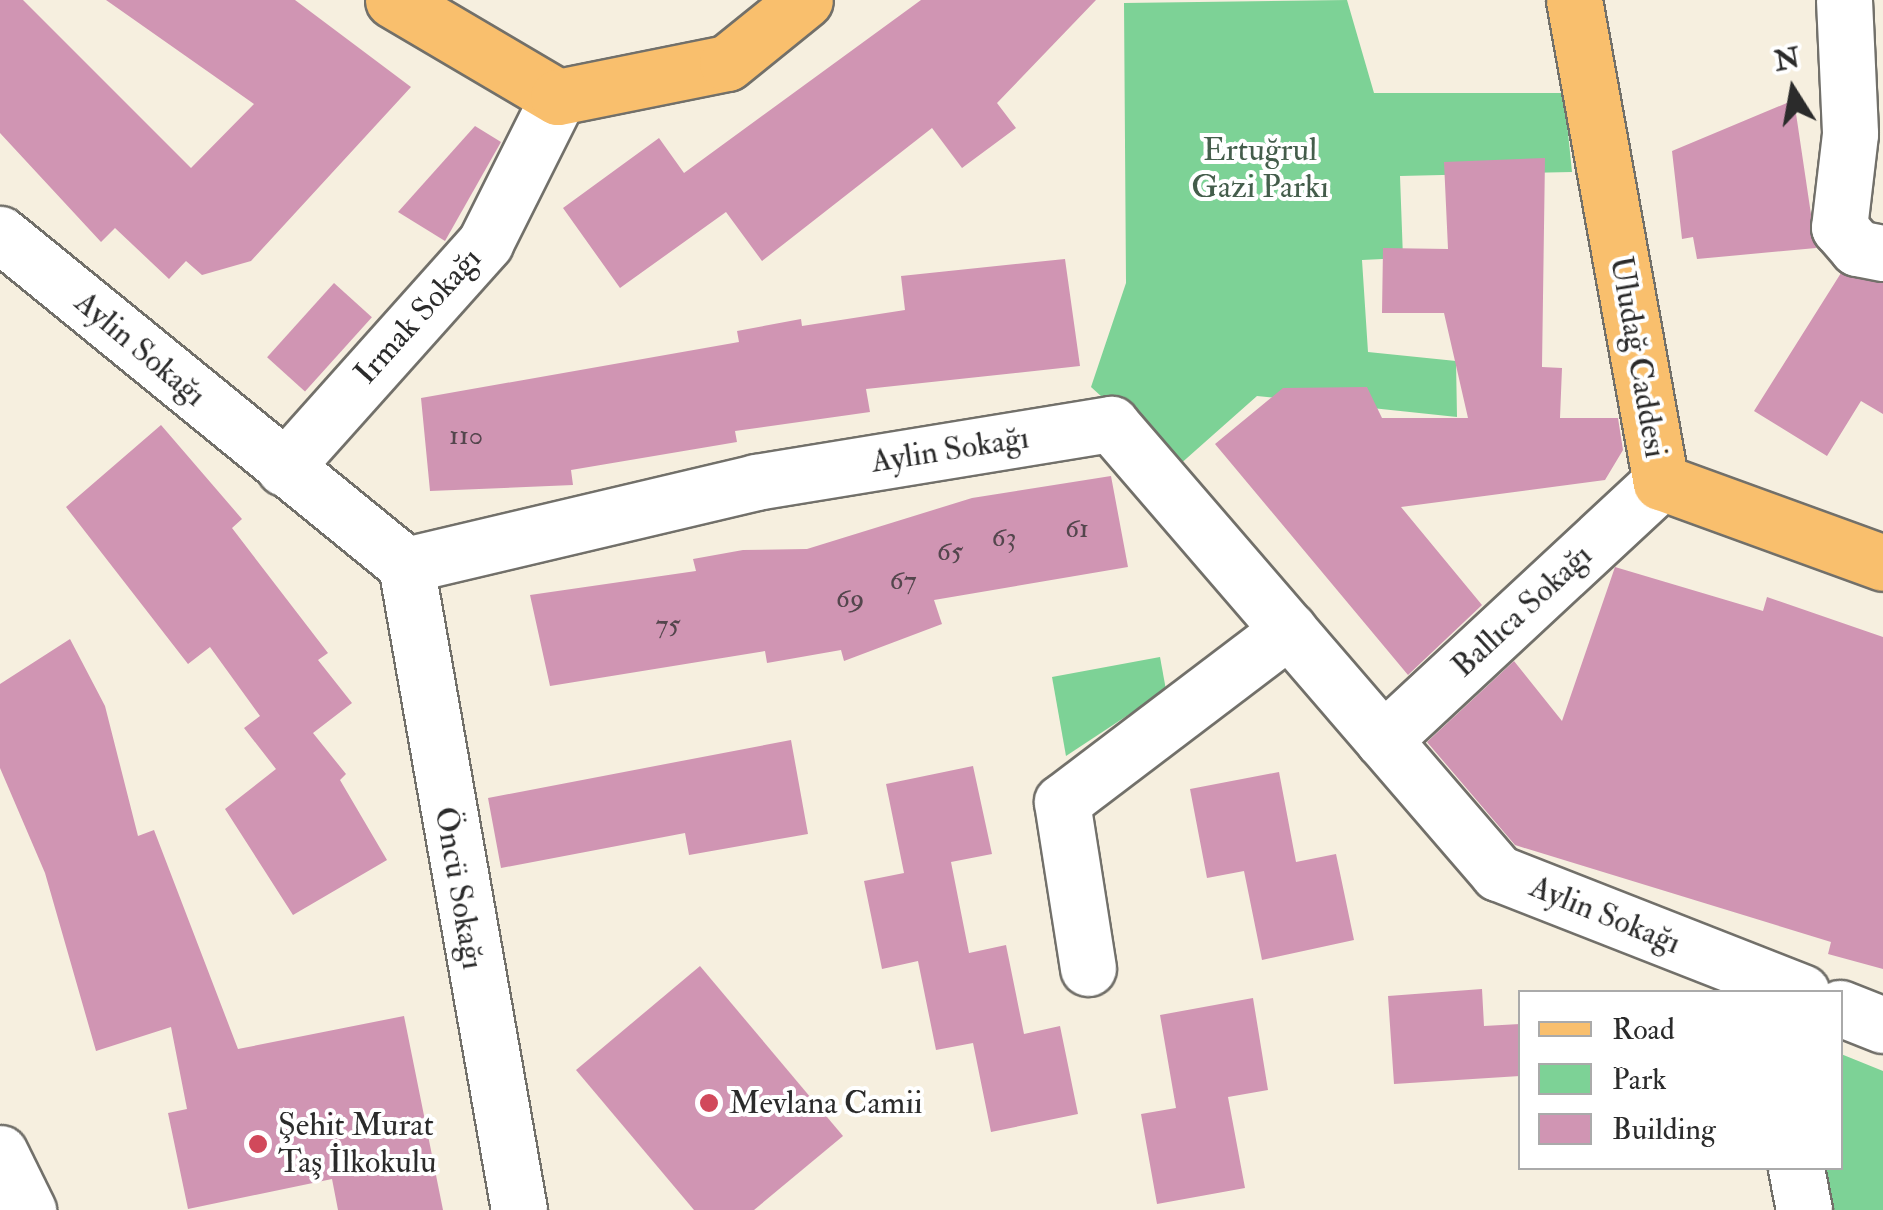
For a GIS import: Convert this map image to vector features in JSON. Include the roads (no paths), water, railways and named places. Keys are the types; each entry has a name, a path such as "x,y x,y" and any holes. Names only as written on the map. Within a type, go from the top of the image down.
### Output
{"main road":[{"path":"393,0 558,96 727,63 806,0"},
{"name":"Uludağ Caddesi","path":"1574,0 1661,482 1883,563"}],"street":[{"path":"1844,0 1867,130 1839,227 1857,248 1883,253"},
{"name":"Irmak Sokağı","path":"284,468 485,243 558,96"},
{"name":"Aylin Sokağı","path":"0,234 406,565 756,482 1111,424 1498,873 1774,987"},
{"name":"Ballıca Sokağı","path":"1383,740 1661,482"},
{"name":"Öncü Sokağı","path":"406,565 519,1210"},
{"path":"1088,968 1062,802 1289,630"},
{"path":"1843,1009 1883,1025"},
{"path":"0,1154 28,1210"},
{"path":"1796,1170 1804,1210"}],"place":[{"name":"Mevlana Camii","path":"709,1103"},
{"name":"Şehit Murat Taş İlkokulu","path":"258,1144"}],"park label":[{"name":"Ertuğrul Gazi Parkı","path":"1260,170"}]}
